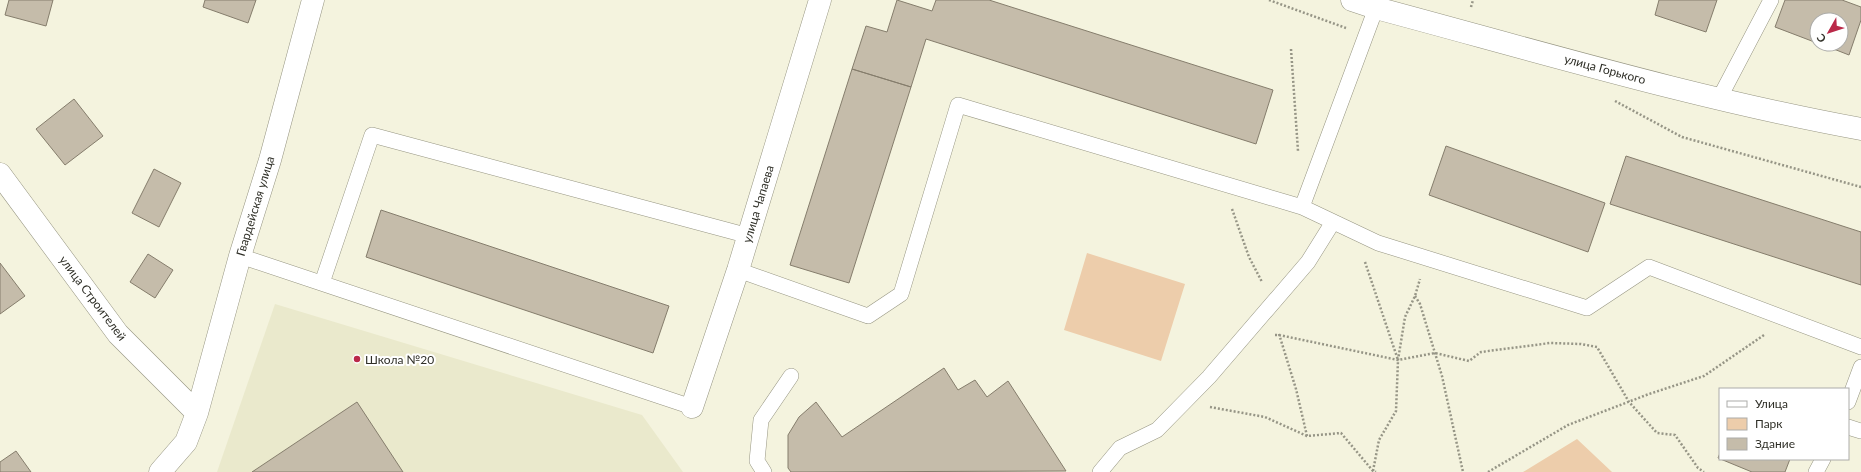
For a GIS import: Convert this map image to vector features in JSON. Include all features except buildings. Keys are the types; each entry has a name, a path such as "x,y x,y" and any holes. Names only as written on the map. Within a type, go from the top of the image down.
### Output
{"street":[{"name":"Гвардейская улица","path":"160,472 186,442 197,413 240,256 270,160 313,0"},
{"name":"улица Чапаева","path":"692,407 738,270 820,0"},
{"name":"улица Горького","path":"1352,0 1376,8 1719,99 1799,118 1861,128"},
{"name":"улица Строителей","path":"0,174 118,334 197,413"}],"lane":[{"path":"1719,99 1770,0"},
{"path":"1302,207 1376,8"},
{"path":"738,270 868,316 901,294 958,104 1302,207 1378,243 1587,308 1649,267 1861,347"},
{"path":"322,283 372,135 748,236"},
{"path":"1100,472 1120,448 1157,430 1184,402 1237,344 1308,262 1334,222"},
{"path":"240,256 692,407"},
{"path":"1849,399 1861,367"},
{"path":"764,472 757,461 761,420 791,376"},
{"path":"1849,427 1861,431"},
{"path":"1816,472 1822,460"}],"path":[{"path":"1269,0 1343,27 1367,34"},
{"path":"1291,49 1298,152"},
{"path":"1609,99 1616,101 1682,137 1861,187"},
{"path":"1355,232 1398,360"},
{"path":"1375,472 1378,440 1396,411 1398,360 1405,317 1415,296 1420,304 1435,354 1463,472"},
{"path":"1488,472 1568,425 1704,376 1786,319"},
{"path":"1237,344 1279,335 1398,360 1435,354 1469,361 1481,352 1550,343 1581,344 1597,348 1629,402 1657,433 1675,435 1698,468 1704,472"},
{"path":"1184,402 1265,417 1307,436 1341,433 1375,472"}],"shaded area":[{"name":"Школа №20","path":"275,304 642,415 683,472 217,472"}],"green space":[{"path":"1087,253 1185,284 1161,361 1064,330"},
{"path":"1577,439 1612,472 1523,472"}],"place":[{"name":"Школа №20","path":"357,359"}]}
